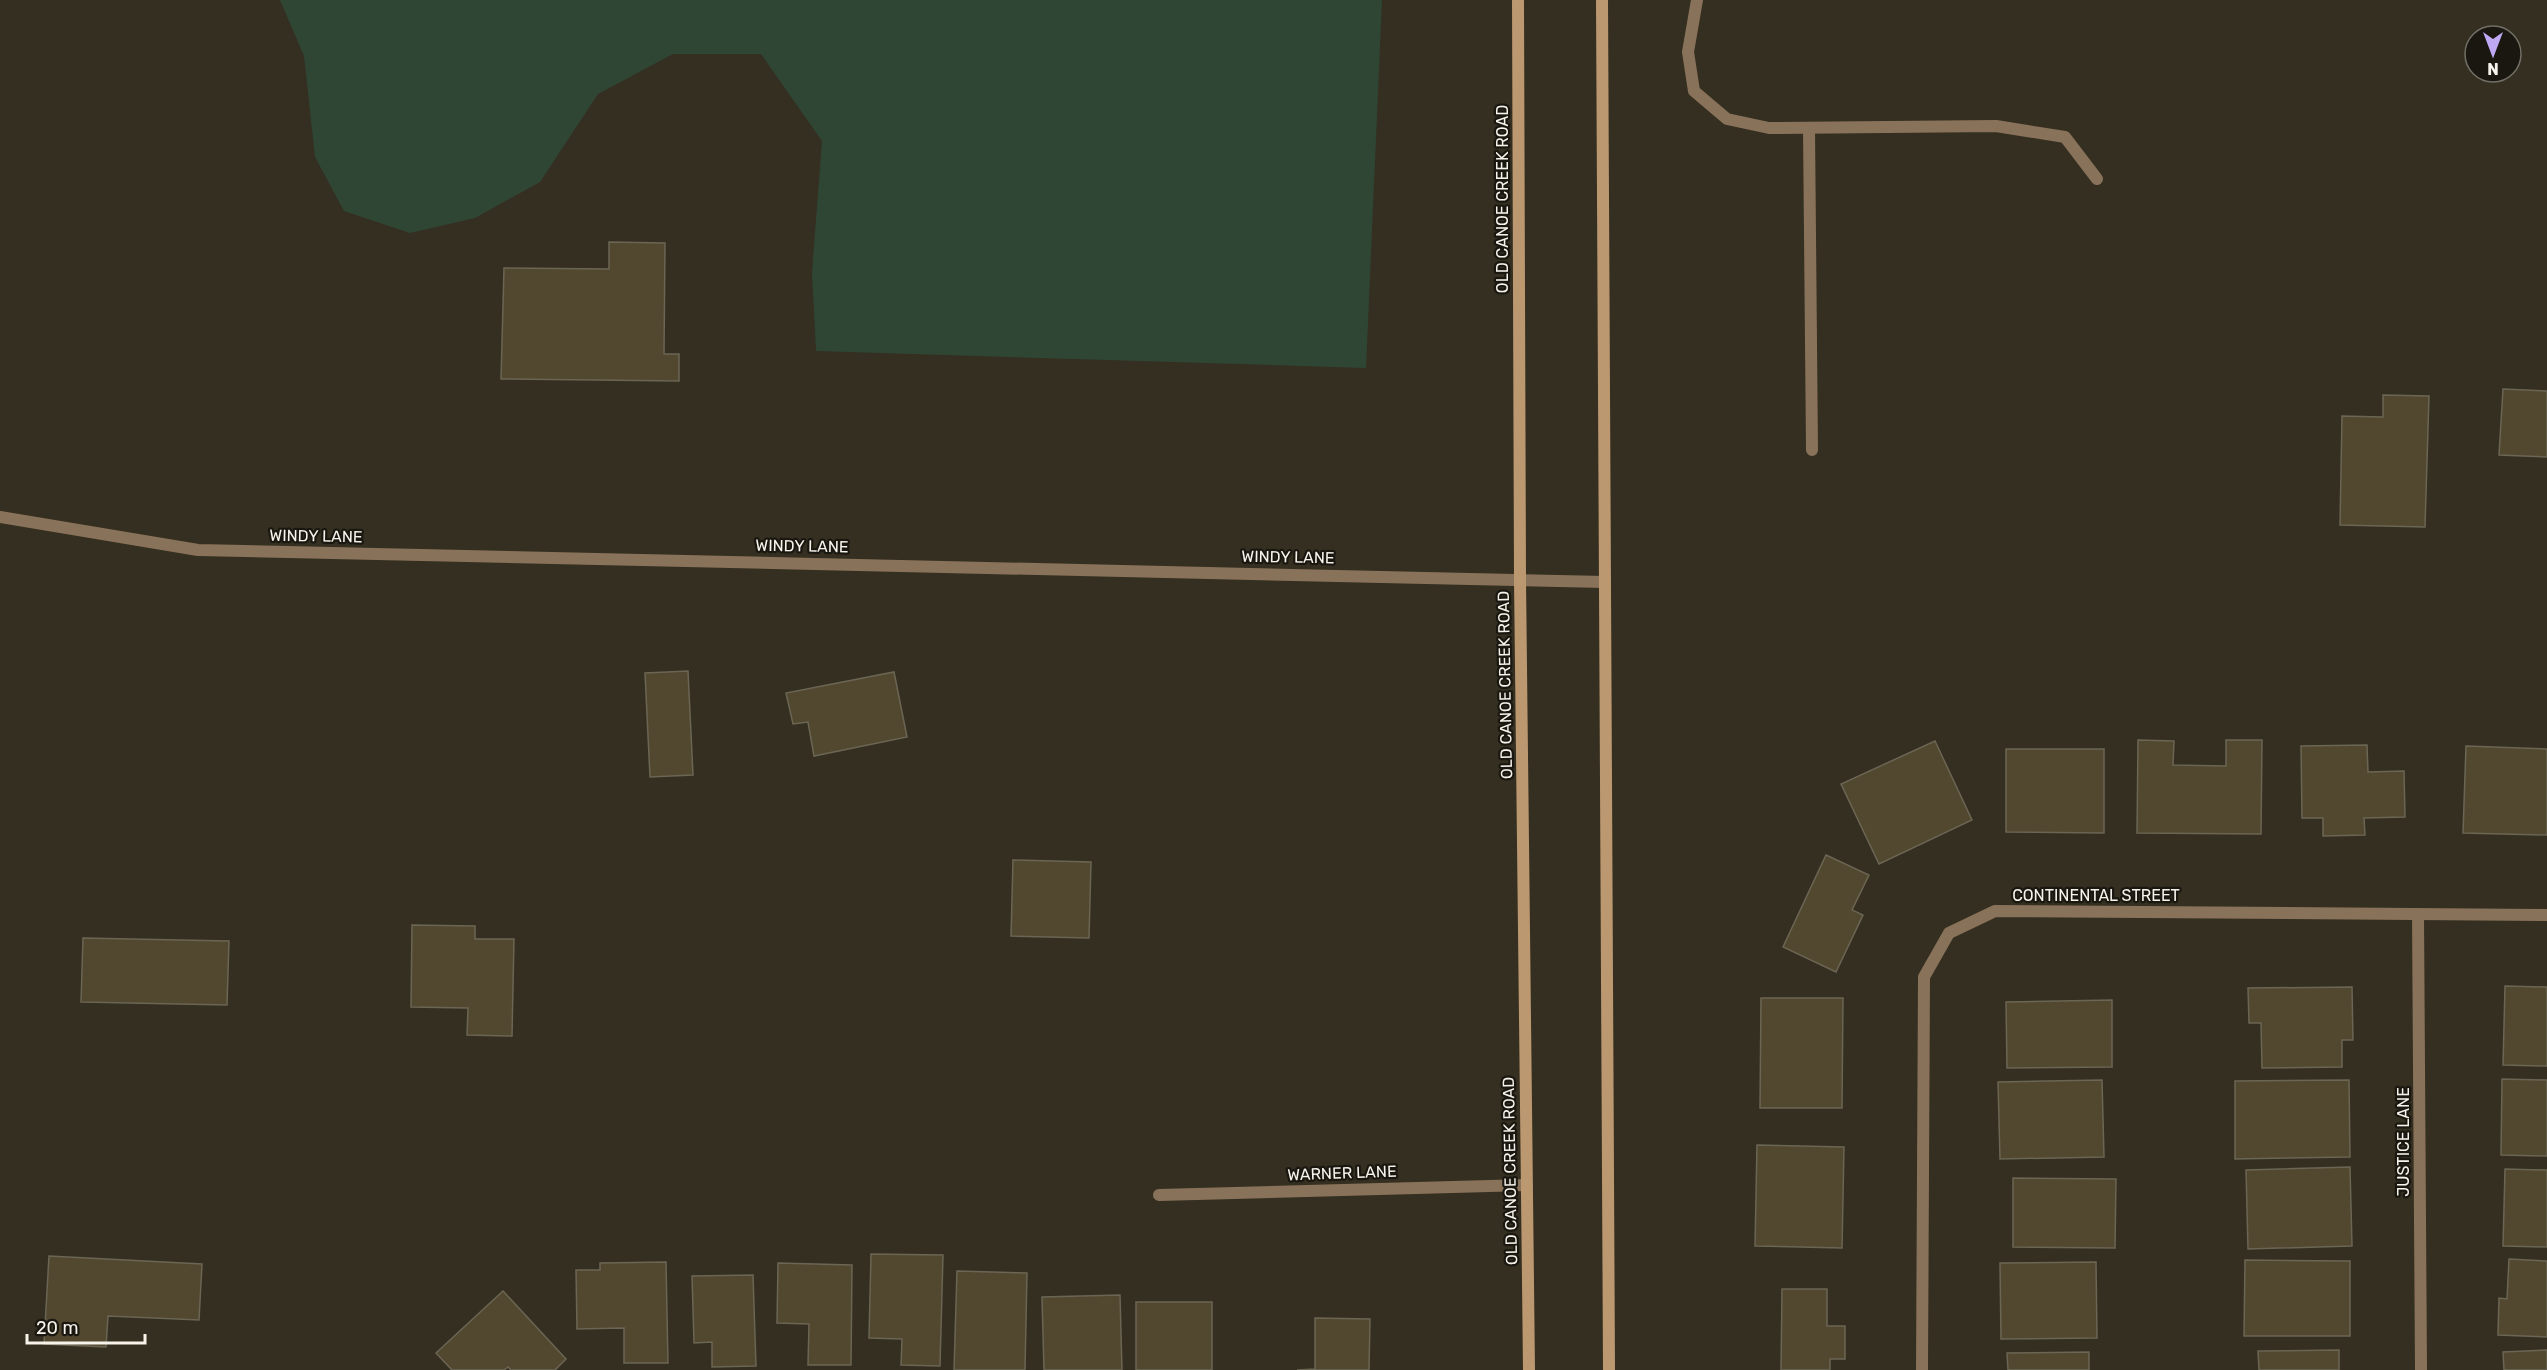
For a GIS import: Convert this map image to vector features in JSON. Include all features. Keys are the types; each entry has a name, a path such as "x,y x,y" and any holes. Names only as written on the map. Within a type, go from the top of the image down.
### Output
{"main road":[{"name":"OLD CANOE CREEK ROAD","path":"1518,0 1520,579 1529,1370"},
{"path":"1602,0 1609,1370"}],"street":[{"path":"1697,0 1688,52 1694,91 1727,118 1769,128 1996,126 2066,137 2097,179"},
{"path":"1809,128 1812,450"},
{"name":"WINDY LANE","path":"0,517 198,550 1605,582"},
{"name":"CONTINENTAL STREET","path":"1922,1370 1924,977 1949,933 1995,911 2547,915"},
{"name":"JUSTICE LANE","path":"2418,914 2421,1370"},
{"name":"WARNER LANE","path":"1160,1195 1527,1185"}],"green space":[{"path":"280,0 1382,0 1366,368 816,351 812,272 822,141 761,54 673,54 598,94 540,182 475,218 410,233 344,211 315,157 304,56"}],"building":[{"path":"609,242 665,243 664,354 679,354 679,381 501,379 504,268 609,269"},
{"path":"2503,389 2547,391 2547,457 2499,455"},
{"path":"2383,395 2429,396 2425,527 2340,525 2342,416 2383,417"},
{"path":"688,671 693,775 650,777 645,673"},
{"path":"894,672 907,737 814,756 808,722 793,724 786,693"},
{"path":"2138,740 2174,741 2173,765 2226,766 2226,740 2262,740 2261,834 2137,833"},
{"path":"1935,741 1972,820 1879,864 1841,784"},
{"path":"2367,745 2368,772 2404,771 2405,817 2364,818 2365,835 2323,836 2323,818 2302,818 2301,746"},
{"path":"2466,746 2547,749 2547,835 2463,833"},
{"path":"2006,749 2104,749 2104,833 2006,832"},
{"path":"1826,855 1869,875 1852,910 1863,915 1836,972 1783,947"},
{"path":"1013,860 1091,862 1089,938 1011,936"},
{"path":"412,925 475,926 475,939 514,939 512,1036 467,1035 468,1008 411,1007"},
{"path":"83,938 229,941 227,1005 81,1002"},
{"path":"2505,986 2547,987 2547,1066 2503,1065"},
{"path":"2352,987 2353,1040 2342,1040 2342,1067 2262,1068 2261,1023 2249,1023 2248,988"},
{"path":"1761,998 1843,998 1842,1108 1760,1108"},
{"path":"2112,1000 2112,1067 2007,1068 2006,1002"},
{"path":"2502,1079 2547,1080 2547,1156 2501,1155"},
{"path":"2102,1080 2104,1157 2000,1159 1998,1082"},
{"path":"2349,1080 2350,1157 2235,1159 2235,1081"},
{"path":"1757,1145 1844,1147 1842,1248 1755,1246"},
{"path":"2350,1167 2352,1246 2248,1249 2246,1170"},
{"path":"2505,1169 2547,1170 2547,1247 2503,1246"},
{"path":"2013,1178 2116,1179 2115,1248 2013,1247"},
{"path":"871,1254 943,1255 940,1366 901,1365 902,1339 869,1338"},
{"path":"49,1256 202,1264 199,1320 108,1316 106,1347 44,1344"},
{"path":"2509,1259 2547,1261 2547,1337 2498,1335 2499,1298 2507,1299"},
{"path":"2245,1260 2350,1261 2350,1336 2244,1336"},
{"path":"666,1262 668,1363 624,1363 624,1328 577,1329 576,1270 600,1270 600,1263"},
{"path":"2096,1262 2097,1338 2001,1339 2000,1263"},
{"path":"778,1263 852,1265 851,1365 808,1365 809,1324 777,1323"},
{"path":"957,1271 1027,1273 1025,1370 954,1370"},
{"path":"753,1275 756,1366 712,1367 712,1342 694,1343 692,1276"},
{"path":"1782,1289 1827,1289 1827,1326 1845,1326 1845,1359 1830,1359 1830,1370 1781,1370"},
{"path":"503,1291 566,1359 555,1370 511,1370 508,1367 504,1370 452,1370 436,1353"},
{"path":"1120,1295 1122,1370 1044,1370 1042,1297"},
{"path":"1136,1302 1212,1302 1212,1370 1136,1370"},
{"path":"1315,1318 1370,1319 1369,1370 1297,1370 1315,1369"},
{"path":"2339,1350 2339,1370 2259,1370 2258,1351"},
{"path":"2547,1350 2547,1370 2504,1370 2503,1352"},
{"path":"2089,1352 2089,1370 2008,1370 2007,1353"}]}
